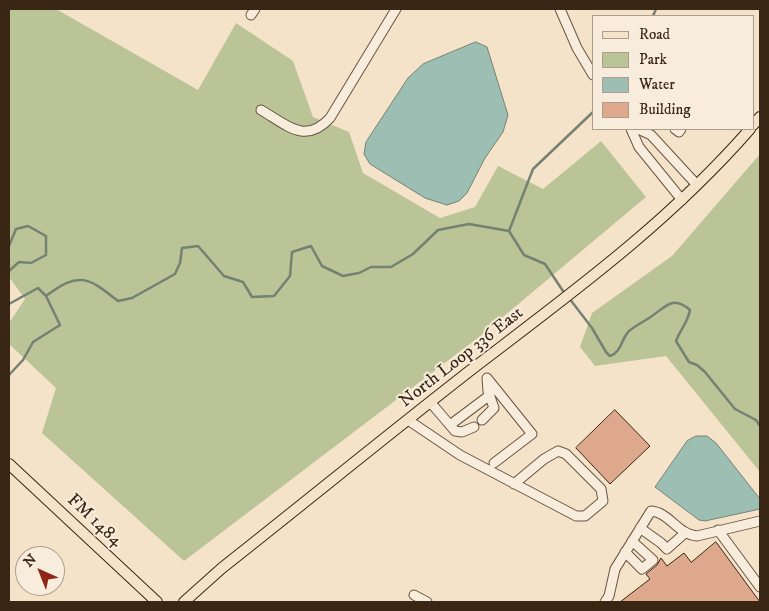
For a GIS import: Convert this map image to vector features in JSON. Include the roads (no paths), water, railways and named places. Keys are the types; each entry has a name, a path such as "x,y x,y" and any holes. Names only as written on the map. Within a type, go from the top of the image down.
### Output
{"main road":[{"name":"North Loop 336 East","path":"184,602 222,568 408,420 596,275 682,200 724,159 749,130"},
{"name":"FM 1484","path":"9,464 158,602"}],"street":[{"path":"261,110 298,132 311,131 322,127 330,118 396,9"},
{"path":"560,9 577,48 592,73"},
{"path":"631,130 639,147 682,200"},
{"path":"653,132 697,185"},
{"path":"477,366 532,434 494,463"},
{"path":"482,420 494,408 488,391 487,378"},
{"path":"450,425 490,395"},
{"path":"430,403 455,431 462,432 474,427"},
{"path":"408,420 460,455 514,484 576,516 585,516 603,501 601,489 566,454 558,451 544,459 514,484"},
{"path":"605,602 609,596 615,569 650,511 658,511 685,533 697,536 760,521"},
{"path":"640,528 667,549 685,533"},
{"path":"718,530 760,587"},
{"path":"625,552 642,569 653,560 632,541"},
{"path":"414,595 427,602"}],"water":[{"path":"476,42 487,47 508,115 503,132 485,158 467,193 459,201 447,205 425,198 370,164 364,154 366,142 408,78 423,64"},
{"path":"696,436 707,436 716,443 760,499 760,509 705,521 699,520 655,487 687,441"}],"waterway":[{"path":"653,15 656,9"},
{"path":"509,231 533,169 592,113"},
{"path":"9,375 23,360 33,342 60,325 46,296 67,283 83,280 91,282 118,301 132,298 175,274 180,263 182,248 198,246 224,276 243,282 252,297 274,296 290,276 292,252 311,246 322,266 343,276 359,273 371,267 391,267 413,254 438,230 469,224 509,231"},
{"path":"9,246 16,229 28,226 46,236 46,255 31,263 19,262 9,271"},
{"path":"509,231 524,255 545,264 565,294"},
{"path":"9,304 38,288 46,296"},
{"path":"569,298 610,356 617,352 626,334 634,327 669,304 678,303 684,305 690,310 676,341 689,362 697,365 705,372 735,409 756,420 760,426"}]}
